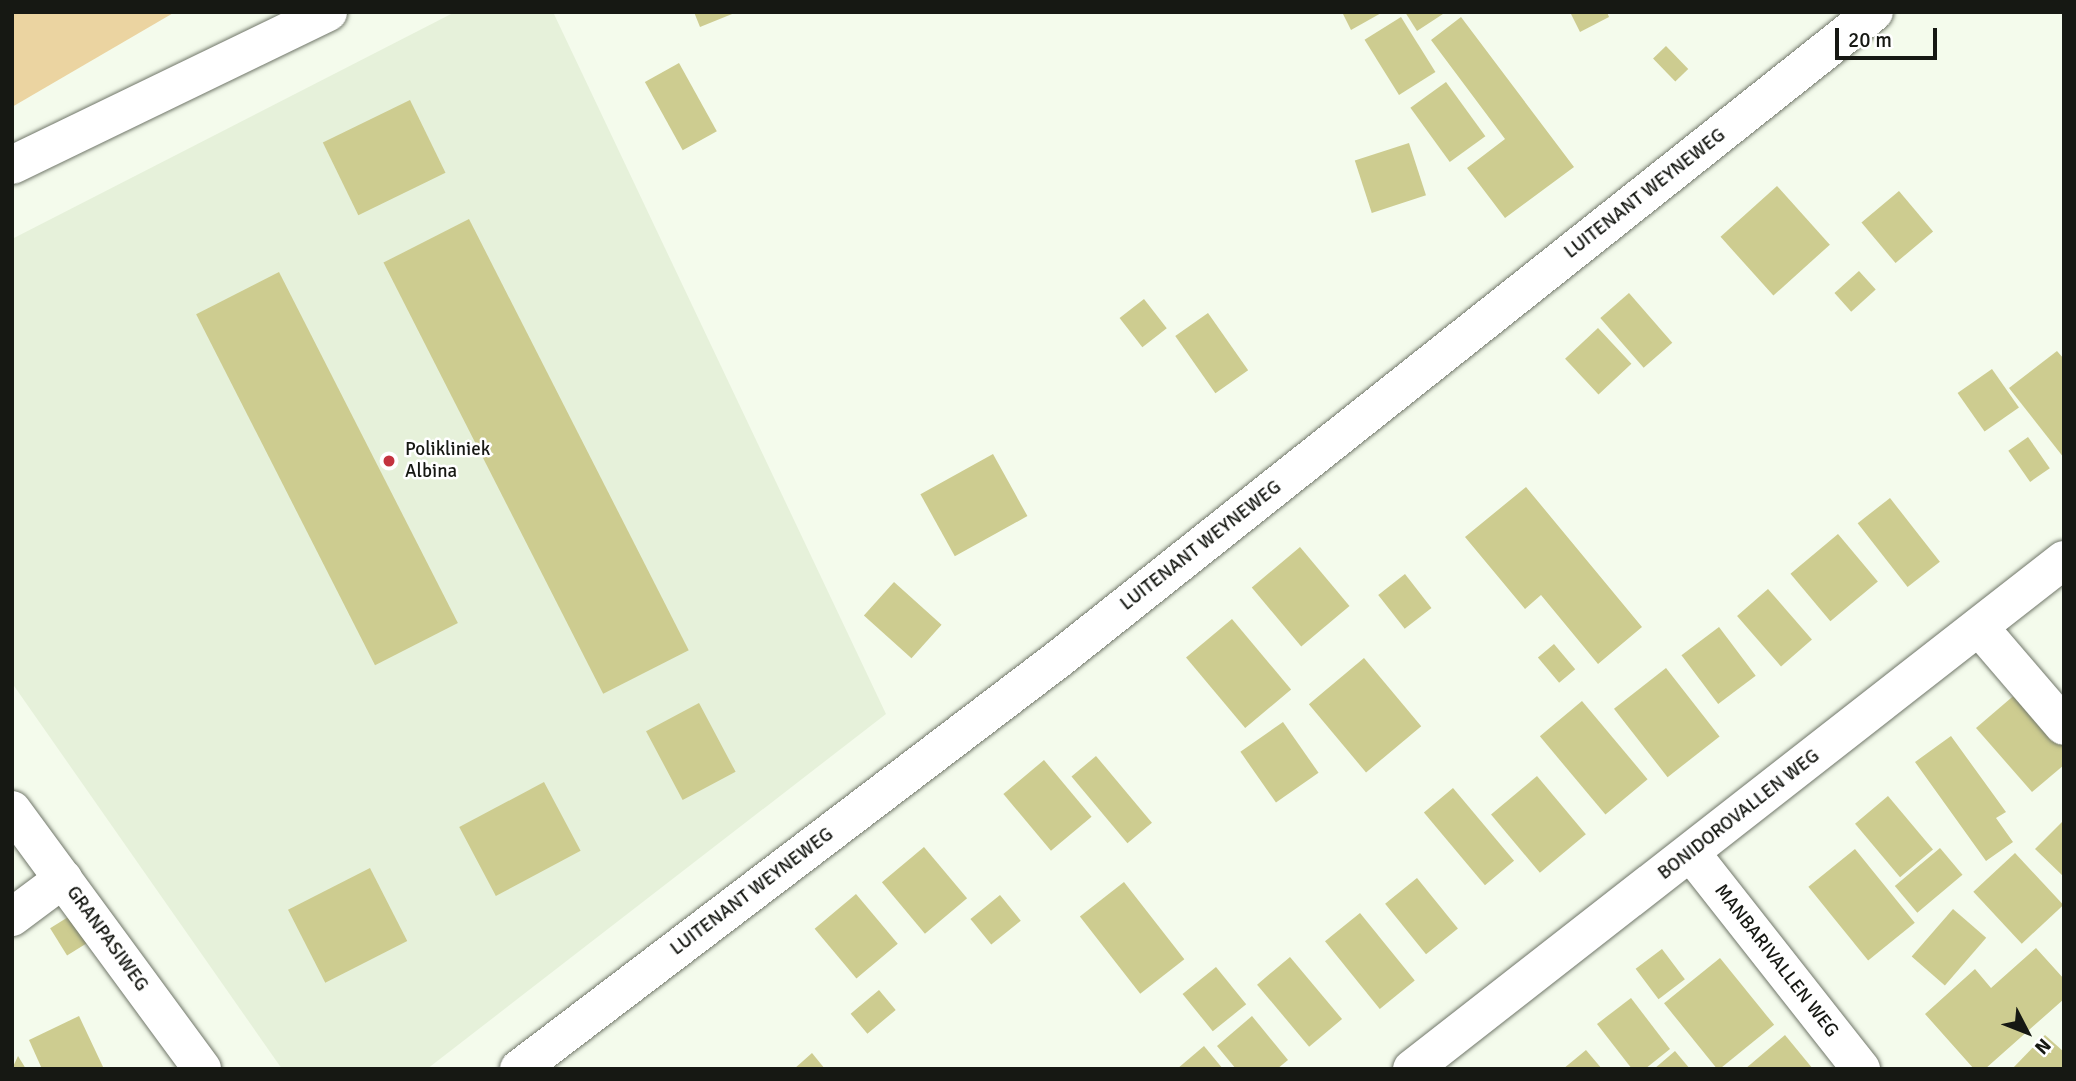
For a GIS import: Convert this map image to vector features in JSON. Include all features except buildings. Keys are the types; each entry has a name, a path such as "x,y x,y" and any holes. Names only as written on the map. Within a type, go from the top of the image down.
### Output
{"main road":[{"path":"12,165 328,12"},
{"name":"LUITENANT WEYNEWEG","path":"519,1069 1056,661 1874,12"},
{"name":"BONIDOROVALLEN WEG","path":"1412,1069 2064,560"},
{"path":"1979,627 2064,726"},
{"name":"GRANPASIWEG","path":"12,810 202,1069"},
{"name":"MANBARIVALLEN WEG","path":"1691,853 1861,1069"},
{"path":"12,917 63,879"}],"shaded area":[{"path":"12,12 175,12 12,107"},
{"name":"Polikliniek Albina","path":"455,12 553,12 886,714 427,1069 282,1069 12,683 12,239"}],"place":[{"name":"Polikliniek Albina","path":"389,461"}]}
